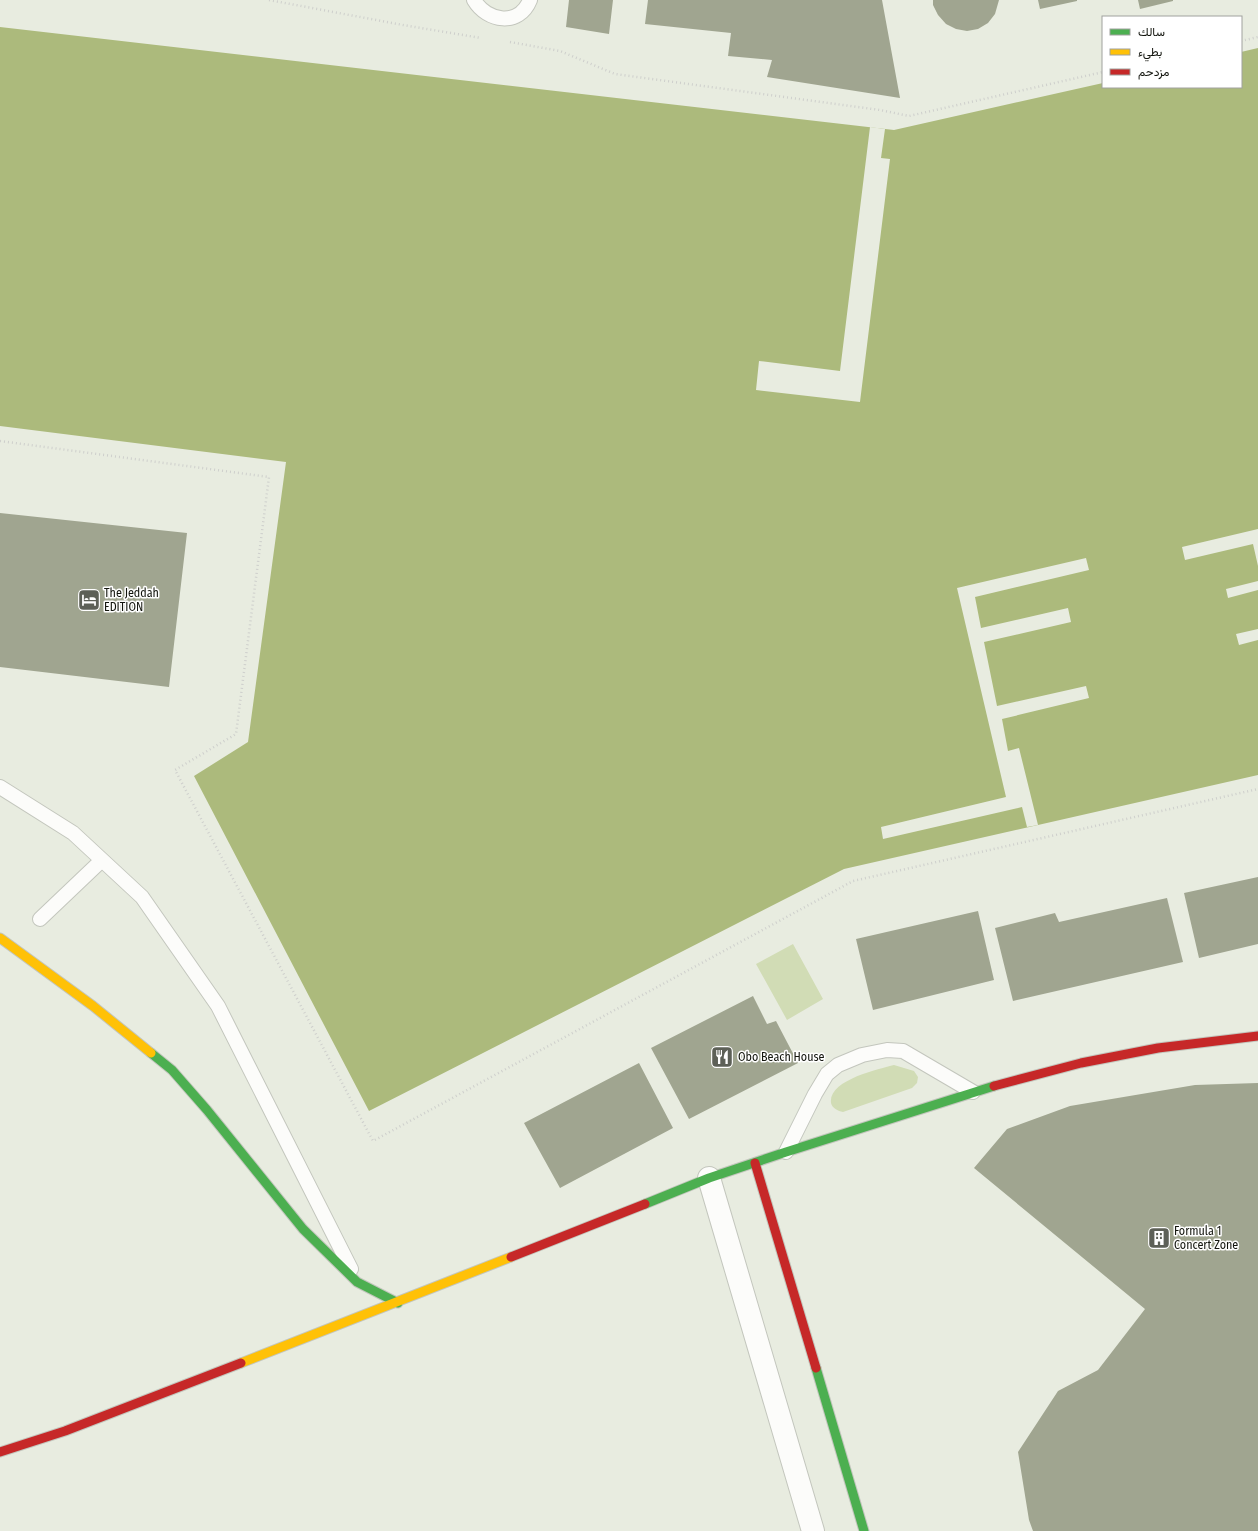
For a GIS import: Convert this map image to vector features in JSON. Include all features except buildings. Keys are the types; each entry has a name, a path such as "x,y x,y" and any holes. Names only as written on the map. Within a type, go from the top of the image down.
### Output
{"main road":[{"path":"0,938 93,1006 172,1070 208,1110 303,1229 357,1282 398,1303"},
{"path":"0,1452 65,1431 398,1303 709,1178 786,1152 973,1092 1081,1063 1158,1048 1258,1036"},
{"path":"755,1163 864,1531"}],"street":[{"path":"709,1178 813,1531"}],"lane":[{"path":"474,0 485,13 494,18 504,19 522,12 530,0"},
{"path":"0,787 73,833 142,897 218,1006 357,1282"},
{"path":"40,919 102,860"},
{"path":"786,1152 815,1094 827,1074 838,1065 862,1055 887,1050 903,1051 973,1092"}],"path":[{"path":"269,0 420,28"},
{"path":"1242,41 1258,37"},
{"path":"541,47 560,51 615,74 880,110 909,116 1102,72"},
{"path":"0,442 269,478 236,734 175,770 373,1141 853,881 1258,789"}],"shaded area":[{"path":"0,27 894,130 1102,83 1102,88 1242,88 1242,52 1258,48 1258,775 844,869 369,1111 194,776 248,742 286,462 0,426"},
{"path":"793,944 823,999 787,1020 756,964"},
{"path":"894,1065 914,1071 918,1077 917,1083 912,1088 843,1112 837,1110 831,1103 832,1095 837,1088 846,1082 867,1073"}],"pier":[{"path":"870,127 885,129 881,158 890,159 860,402 756,390 759,361 840,371"},
{"path":"1258,529 1258,566 1253,544 1185,560 1182,547"},
{"path":"1086,558 1089,570 975,597 981,628 1068,608 1071,622 984,642 997,706 1086,686 1089,698 1002,719 1008,751 1019,748 1038,825 1027,827 1022,807 883,839 881,827 1006,797 957,588"},
{"path":"1258,581 1258,590 1228,598 1226,589"},
{"path":"1258,629 1258,640 1239,645 1236,634"}],"traffic: fast":[{"path":"151,1053 172,1070 207,1110 303,1229 357,1282 398,1303"},
{"path":"645,1204 709,1178 994,1086"},
{"path":"816,1368 864,1531"}],"traffic: slow":[{"path":"0,938 93,1006 151,1053"},
{"path":"241,1363 511,1257"}],"traffic: jam":[{"path":"994,1086 1081,1063 1158,1048 1258,1036"},
{"path":"755,1163 816,1368"},
{"path":"511,1257 645,1204"},
{"path":"0,1452 65,1431 241,1363"}],"place":[{"name":"The Jeddah EDITION","path":"89,600"},
{"name":"Obo Beach House","path":"722,1057"},
{"name":"Formula 1 Concert Zone","path":"1159,1238"}]}
